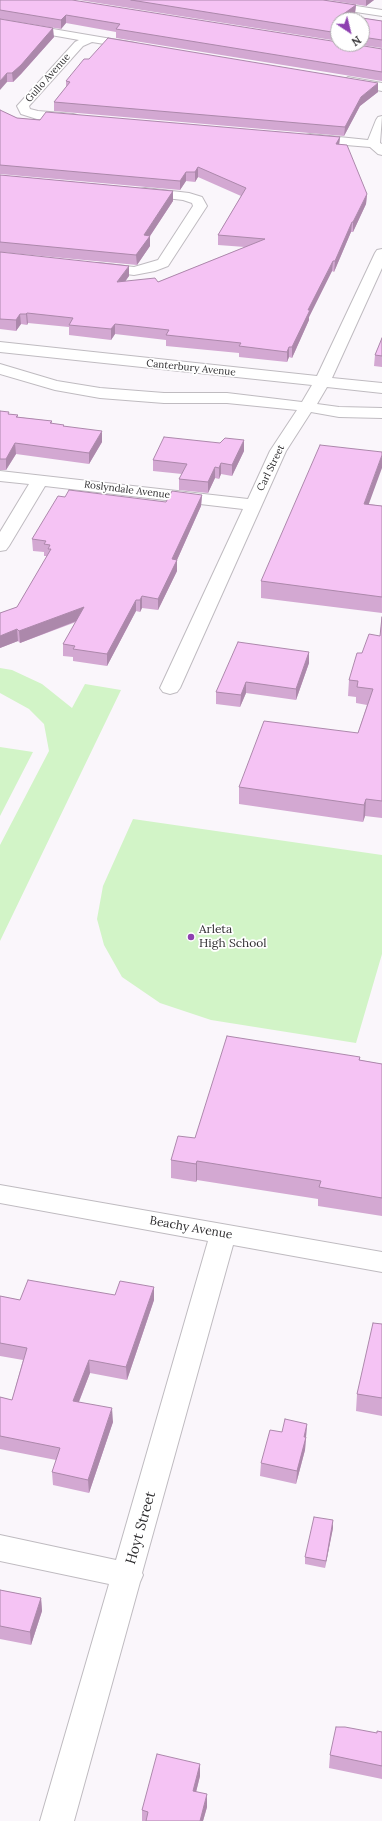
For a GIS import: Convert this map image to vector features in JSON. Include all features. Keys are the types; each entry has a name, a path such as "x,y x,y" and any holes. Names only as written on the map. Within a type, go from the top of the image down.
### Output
{"street":[{"path":"297,0 382,13"},
{"path":"0,24 143,48"},
{"name":"Gullo Avenue","path":"84,119 38,115 25,111 23,106 79,44 89,39"},
{"path":"336,79 382,87"},
{"path":"296,137 378,147 376,133 382,120"},
{"path":"87,266 134,271 150,268 163,263 200,206 197,200 184,196 131,191"},
{"name":"Carl Street","path":"170,688 278,451 322,382 382,253"},
{"name":"Canterbury Avenue","path":"0,347 382,388"},
{"path":"0,369 55,385 100,393 164,398 228,398 350,413 382,413"},
{"name":"Roslyndale Avenue","path":"0,476 253,505"},
{"path":"0,546 40,480"},
{"name":"Beachy Avenue","path":"0,1194 382,1262"},
{"name":"Hoyt Street","path":"57,1821 128,1575 223,1234"},
{"path":"0,1548 128,1575"}],"green space":[{"path":"0,668 12,670 42,684 72,708 85,684 121,690 0,941 0,845 49,751 44,724 29,709 0,693"},
{"path":"0,747 33,752 0,816"},
{"path":"133,819 382,855 382,954 356,1043 211,1020 160,1003 122,977 104,945 97,919 103,886"}],"building":[{"path":"0,0 72,0 330,41 330,52 370,52 370,47 382,49 382,72 116,29 120,24 66,15 61,20 0,10"},
{"path":"131,0 323,0 356,5 346,12 330,12 330,32"},
{"path":"0,19 53,28 21,65 12,73 7,73 0,81"},
{"path":"370,19 382,21 382,40 370,38"},
{"path":"108,38 378,83 361,97 345,127 54,102 70,82 66,81 84,59 89,59"},
{"path":"0,110 17,118 40,120 46,112 340,137 336,144 347,145 367,194 352,222 335,261 333,261 308,310 310,310 292,347 289,347 287,352 239,346 241,343 166,335 169,330 115,324 111,329 69,325 73,318 27,313 20,314 16,320 0,319 0,252 129,266 117,282 155,278 158,282 265,239 218,235 246,188 198,167 195,172 186,172 180,181 0,165"},
{"path":"0,175 173,191 144,235 150,236 136,255 0,242"},
{"path":"382,338 382,356 375,355"},
{"path":"0,411 18,415 16,417 52,421 50,423 102,431 89,453 15,443 6,459 0,459"},
{"path":"164,437 220,443 225,438 244,440 232,465 221,463 219,468 215,467 208,482 179,479 187,464 153,460"},
{"path":"320,445 382,452 364,504 382,506 382,597 261,581"},
{"path":"69,490 166,502 172,491 202,495 172,559 177,560 158,599 142,596 140,600 136,600 107,654 73,649 75,646 63,644 84,607 19,631 17,629 0,636 0,613 17,607 51,549 48,549 50,545 44,544 46,541 32,539 58,496 65,497"},
{"path":"382,617 382,801 366,799 364,805 239,787 264,721 358,733 373,689 357,687 358,681 349,680 357,653 362,653 369,634 380,636"},
{"path":"238,642 309,652 296,689 246,682 241,695 216,692"},
{"path":"227,1036 360,1057 359,1060 382,1064 382,1198 319,1187 321,1181 197,1161 196,1164 171,1160 178,1136 195,1138"},
{"path":"28,1280 115,1295 120,1281 154,1287 126,1367 89,1360 73,1401 112,1408 88,1480 52,1472 60,1448 0,1436 0,1397 12,1400 27,1348 0,1343 0,1296 20,1300"},
{"path":"373,1323 382,1324 382,1398 357,1394"},
{"path":"285,1419 307,1424 304,1437 306,1437 297,1471 261,1463 270,1430 282,1432"},
{"path":"314,1517 333,1520 326,1561 305,1557"},
{"path":"0,1590 41,1598 30,1632 0,1626"},
{"path":"336,1727 345,1727 377,1733 377,1731 382,1732 382,1766 330,1755"},
{"path":"157,1754 200,1764 193,1791 207,1794 200,1821 146,1821 148,1812 142,1810"}],"place":[{"name":"Arleta High School","path":"191,937"}]}
